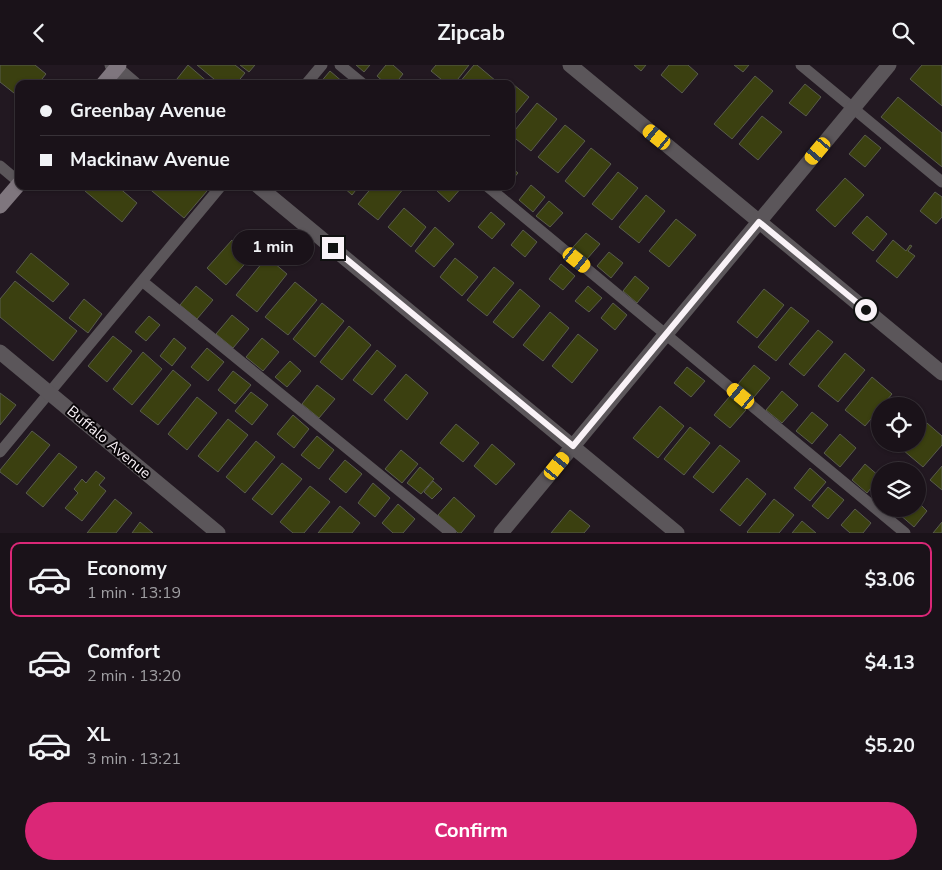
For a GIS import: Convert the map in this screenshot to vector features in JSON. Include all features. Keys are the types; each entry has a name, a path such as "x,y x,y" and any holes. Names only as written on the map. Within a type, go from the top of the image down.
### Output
{"main road":[{"path":"106,80 115,66"},
{"path":"0,207 15,188"}],"street":[{"path":"570,65 942,373"},
{"path":"501,533 889,65"},
{"path":"115,66 130,80"},
{"path":"263,190 677,533"},
{"name":"Buffalo Avenue","path":"0,352 218,533"}],"lane":[{"path":"309,80 322,65"},
{"path":"340,65 358,80"},
{"path":"801,65 942,182"},
{"path":"0,166 15,179"},
{"path":"0,453 218,190"},
{"path":"492,190 905,533"},
{"path":"142,281 450,533"}],"building":[{"path":"0,65 35,65 46,74 41,80 15,80 15,94 0,82"},
{"path":"188,65 205,80 176,80"},
{"path":"197,65 235,65 245,73 239,80 215,80"},
{"path":"240,65 255,65 249,72"},
{"path":"356,65 370,65 364,72"},
{"path":"386,65 393,65 403,74 398,80 382,80 377,76"},
{"path":"436,65 469,65 457,80 442,80 431,71"},
{"path":"474,65 477,65 495,80 462,80"},
{"path":"634,65 646,65 641,71"},
{"path":"669,65 688,65 698,74 682,93 661,75"},
{"path":"734,65 749,65 743,72"},
{"path":"922,65 942,65 942,106 910,79"},
{"path":"330,71 340,80 322,80"},
{"path":"755,76 773,91 732,139 714,124"},
{"path":"805,84 821,97 806,116 789,103"},
{"path":"515,86 529,97 515,114"},
{"path":"898,97 942,133 942,167 881,117"},
{"path":"537,103 557,119 531,151 515,138 515,130"},
{"path":"762,116 782,132 758,160 739,144"},
{"path":"565,125 585,141 558,173 538,157"},
{"path":"865,135 881,148 865,167 849,154"},
{"path":"591,148 611,164 584,197 565,181"},
{"path":"618,172 638,188 612,220 592,204"},
{"path":"845,178 864,195 835,227 816,210"},
{"path":"531,185 545,197 533,212 519,200"},
{"path":"122,190 137,203 122,222 85,191"},
{"path":"151,190 206,190 184,218"},
{"path":"346,190 356,190 352,195"},
{"path":"370,190 402,190 378,220 358,204"},
{"path":"436,190 459,190 449,202"},
{"path":"935,192 942,197 942,217 936,224 920,211"},
{"path":"646,195 665,211 639,243 619,227"},
{"path":"549,201 563,213 550,227 536,216"},
{"path":"404,208 426,227 411,247 388,227"},
{"path":"491,212 505,224 492,239 478,227"},
{"path":"867,216 887,234 873,251 852,233"},
{"path":"676,219 696,235 669,267 649,251"},
{"path":"435,227 454,244 434,267 415,251"},
{"path":"523,230 537,242 525,257 511,245"},
{"path":"586,233 600,244 587,259 573,247"},
{"path":"232,240 251,257 226,285 207,268"},
{"path":"893,240 906,251 910,245 912,246 908,251 915,256 897,278 876,261"},
{"path":"609,252 623,263 611,278 597,266"},
{"path":"31,253 69,284 53,302 16,272"},
{"path":"267,257 287,274 257,312 236,295"},
{"path":"455,258 478,277 462,296 440,277"},
{"path":"561,264 575,276 563,290 549,279"},
{"path":"494,267 514,283 487,316 467,300"},
{"path":"635,276 649,288 637,303 623,291"},
{"path":"15,281 77,331 53,361 0,317 0,299"},
{"path":"295,282 317,300 288,335 265,317"},
{"path":"196,286 213,300 197,319 180,305"},
{"path":"588,286 602,298 589,312 575,301"},
{"path":"520,289 540,306 513,338 493,322"},
{"path":"764,289 784,305 757,338 737,322"},
{"path":"84,299 102,314 88,333 69,318"},
{"path":"322,303 344,321 315,357 293,339"},
{"path":"613,303 627,315 615,330 601,318"},
{"path":"791,307 809,321 776,361 758,347"},
{"path":"550,312 569,328 543,361 523,345"},
{"path":"232,315 249,329 233,348 216,334"},
{"path":"149,316 160,325 146,341 135,332"},
{"path":"349,326 371,345 342,380 320,362"},
{"path":"818,330 833,342 804,376 789,364"},
{"path":"578,334 598,350 572,383 552,366"},
{"path":"113,336 132,351 107,382 88,366"},
{"path":"174,338 186,348 172,366 160,356"},
{"path":"262,338 279,352 263,371 246,357"},
{"path":"207,348 224,362 208,381 191,367"},
{"path":"377,350 396,366 372,395 353,380"},
{"path":"143,352 162,369 132,405 113,389"},
{"path":"845,353 865,370 838,402 818,386"},
{"path":"290,361 301,371 287,387 275,377"},
{"path":"754,365 770,378 754,397 738,384"},
{"path":"687,367 705,381 691,397 674,383"},
{"path":"173,370 191,385 158,425 140,411"},
{"path":"233,371 251,385 235,404 218,390"},
{"path":"406,374 428,393 407,420 384,400"},
{"path":"872,377 892,394 889,397 871,397 871,419 865,426 845,410"},
{"path":"317,385 335,399 319,418 302,404"},
{"path":"782,391 798,405 782,423 766,410"},
{"path":"251,392 268,405 252,425 235,411"},
{"path":"0,393 16,405 0,425"},
{"path":"730,396 746,410 730,428 714,415"},
{"path":"197,397 217,413 187,450 168,434"},
{"path":"660,406 684,426 658,458 633,438"},
{"path":"812,412 828,425 812,444 796,431"},
{"path":"293,415 309,429 294,448 277,434"},
{"path":"228,419 248,435 218,472 198,456"},
{"path":"927,423 942,436 942,445 926,464 926,462 917,462 905,452 926,452"},
{"path":"456,424 479,443 463,462 440,443"},
{"path":"690,427 710,443 684,475 664,459"},
{"path":"32,431 50,445 17,485 0,470"},
{"path":"840,434 856,448 840,467 824,453"},
{"path":"317,436 334,450 319,469 301,455"},
{"path":"256,441 275,457 245,493 226,477"},
{"path":"492,444 515,464 496,485 474,466"},
{"path":"720,445 740,461 713,493 693,477"},
{"path":"401,450 418,464 402,483 385,469"},
{"path":"59,453 77,467 43,507 26,493"},
{"path":"345,460 362,474 346,493 329,479"},
{"path":"282,463 302,479 272,515 252,499"},
{"path":"865,464 871,469 871,488 867,493 852,480"},
{"path":"942,466 942,490 930,480"},
{"path":"420,467 434,479 421,494 407,483"},
{"path":"810,468 826,482 810,501 794,488"},
{"path":"96,471 105,478 99,485 106,491 82,521 65,508 78,493 74,489 82,479 86,483"},
{"path":"747,478 766,494 740,526 720,510"},
{"path":"433,481 442,489 432,499 424,492"},
{"path":"373,483 390,498 375,517 358,503"},
{"path":"310,486 330,502 304,533 293,533 280,522"},
{"path":"828,487 844,500 828,519 812,506"},
{"path":"454,497 475,516 461,533 458,533 438,515"},
{"path":"115,499 132,513 116,533 87,533"},
{"path":"774,499 794,515 779,533 748,533 747,532"},
{"path":"398,504 415,519 403,533 393,533 382,523"},
{"path":"340,506 360,523 352,533 318,533"},
{"path":"855,509 871,523 863,533 850,533 841,525"},
{"path":"570,510 590,526 584,533 551,533"},
{"path":"902,517 922,517 914,527"},
{"path":"802,521 816,533 792,533"},
{"path":"140,522 153,533 132,533"},
{"path":"942,522 942,533 933,533"}],"route":[{"path":"333,248 573,446 759,222 866,310"}]}
